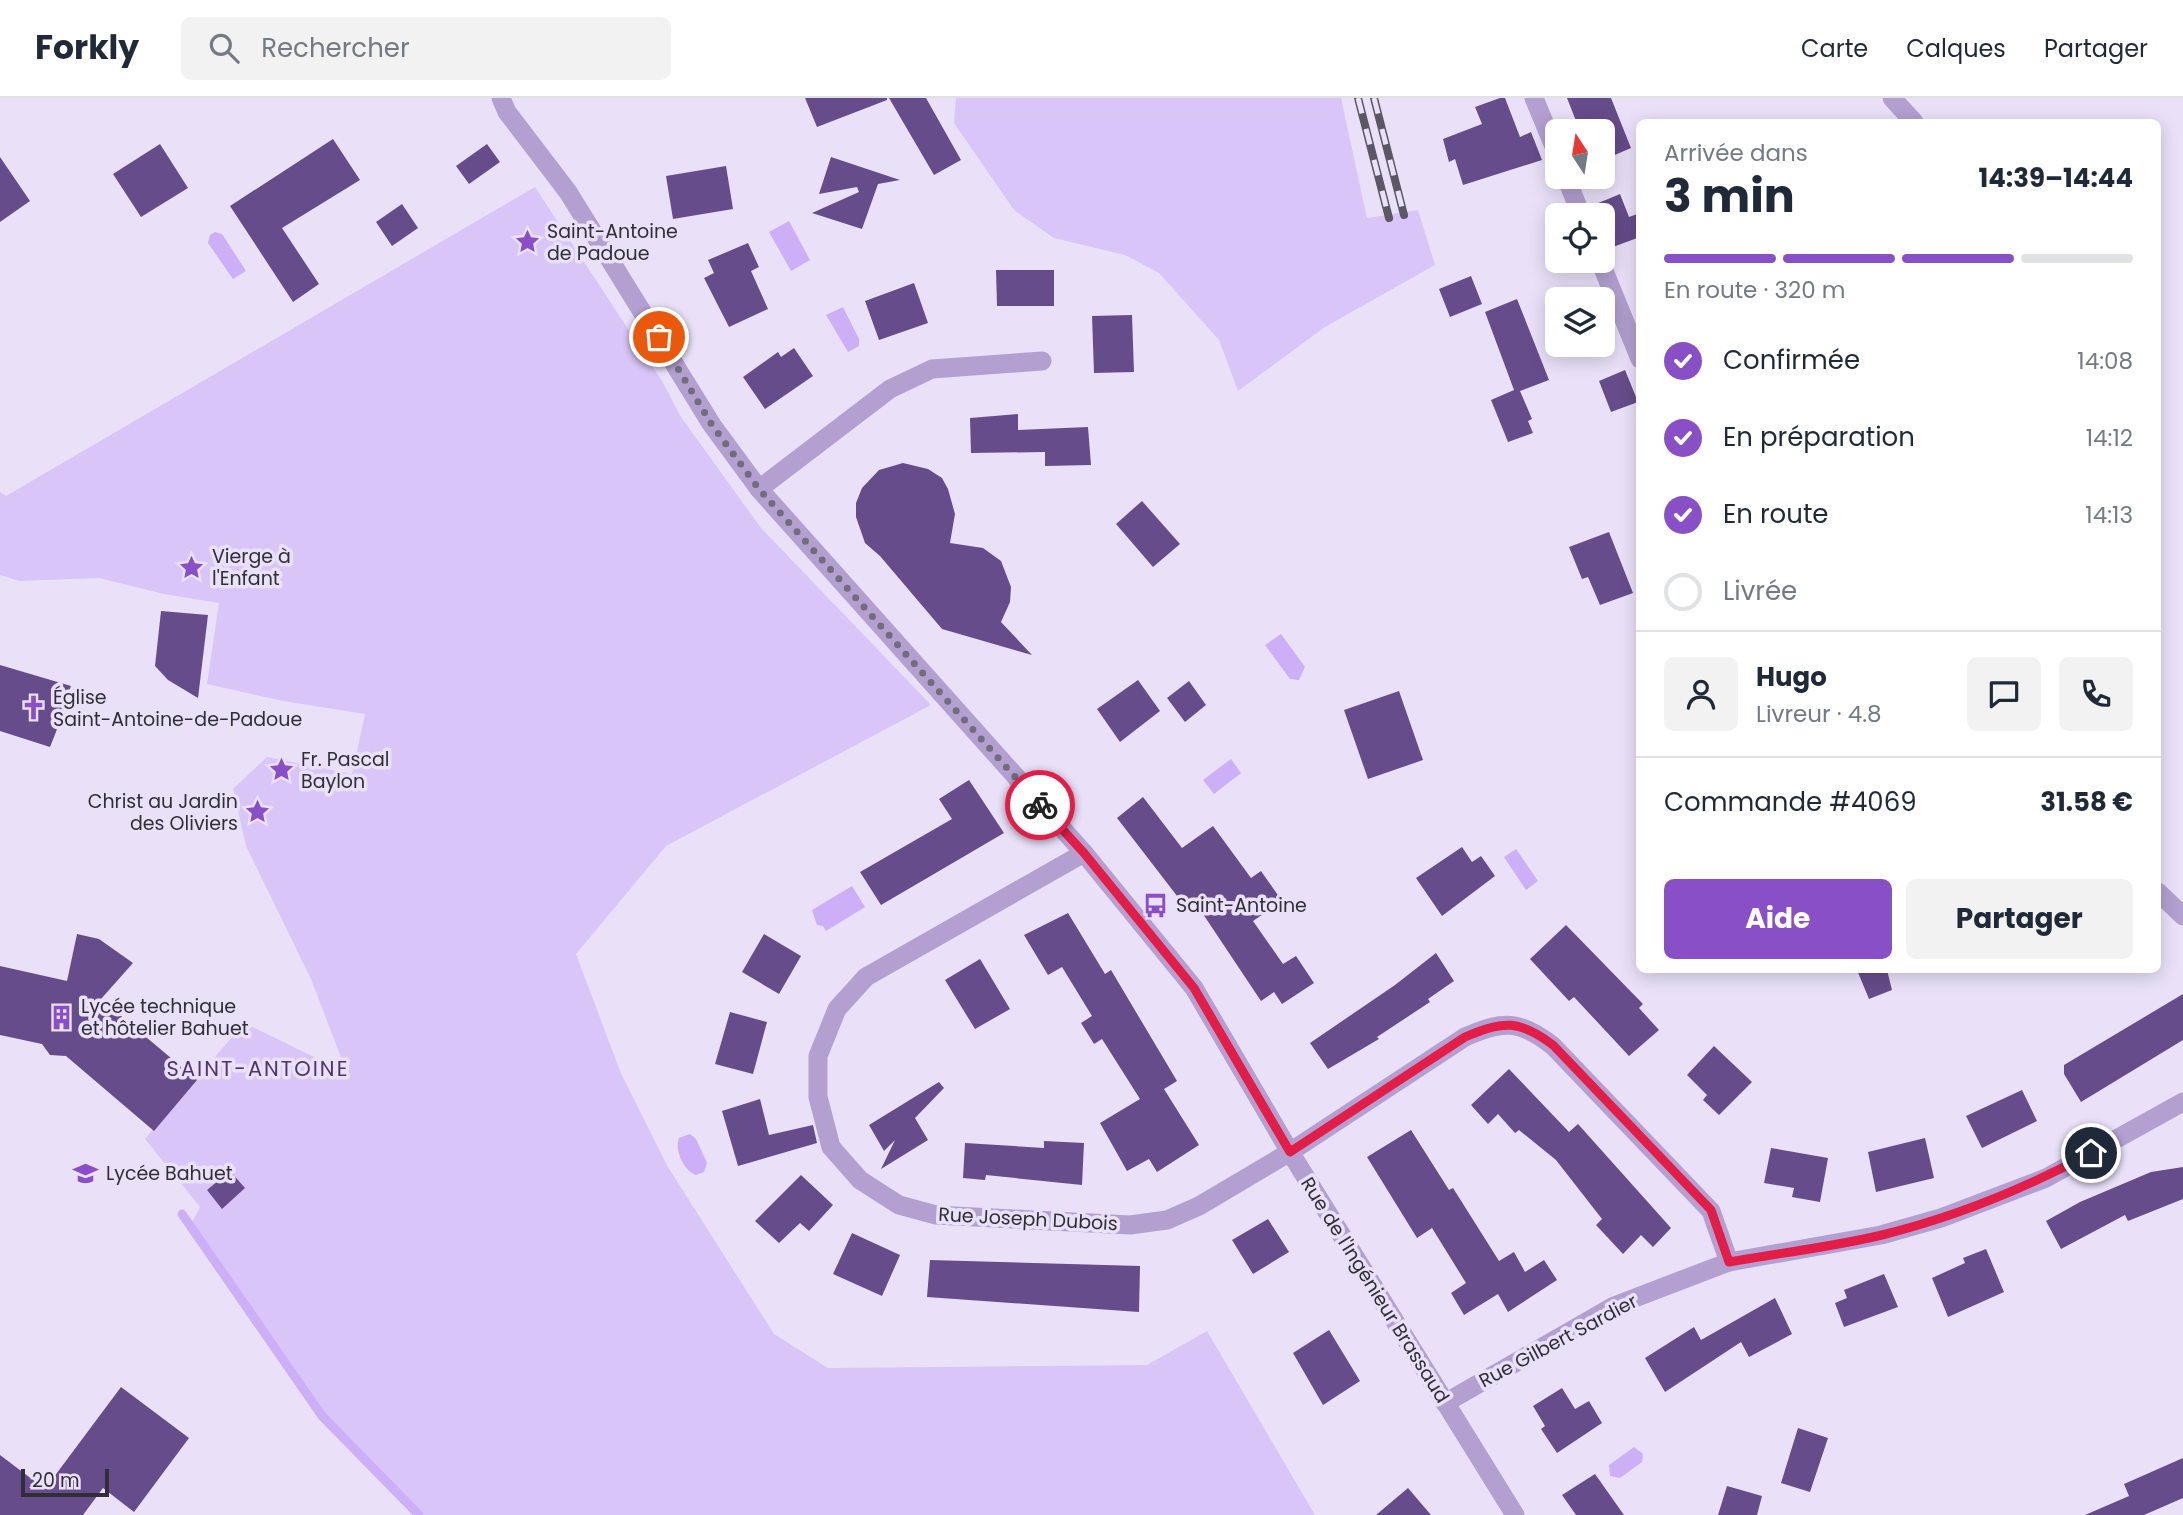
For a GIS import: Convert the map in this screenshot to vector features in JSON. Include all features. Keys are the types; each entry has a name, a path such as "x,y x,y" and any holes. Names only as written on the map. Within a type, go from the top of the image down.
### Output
{"street":[{"name":"Rue de l'Ingénieur Brassaud","path":"501,98 507,112 568,192 712,425 759,489 1084,853 1194,988 1290,1152 1515,1515"},
{"path":"1534,98 1545,125"},
{"path":"1892,98 1911,119"},
{"path":"1605,273 1636,349"},
{"path":"759,489 890,389 932,369 1042,361"},
{"name":"Rue Joseph Dubois","path":"1084,853 866,977 836,1009 818,1056 818,1097 831,1147 860,1180 899,1205 936,1214 1130,1225 1167,1220 1199,1206 1290,1152 1465,1037 1490,1026 1516,1024 1534,1031 1553,1045 1711,1210 1729,1262"},
{"path":"2161,895 2183,916"},
{"name":"Rue Gilbert Sardier","path":"1445,1403 1614,1306 1729,1262 1881,1235 1941,1218 2046,1178 2183,1102"}],"shaded area":[{"path":"956,98 1341,98 1367,218 1418,210 1435,265 1325,327 1238,391 1219,340 1159,273 1125,255 1054,238 1014,210 954,123"},
{"path":"535,187 662,381 681,417 761,528 931,705 666,846 576,954 620,1071 668,1167 774,1334 828,1368 1147,1365 1207,1331 1315,1515 413,1515 311,1407 188,1230 200,1207 145,1139 244,1023 347,1073 311,979 246,846 233,789 267,757 352,774 365,714 283,701 207,684 219,603 164,594 99,578 19,581 0,575 0,492 6,496"},
{"path":"789,221 810,260 791,271 769,232"},
{"path":"215,232 222,234 246,271 233,279 208,243 210,235"},
{"path":"843,307 859,339 859,346 848,352 826,315"},
{"path":"1281,634 1305,667 1299,680 1290,679 1265,645"},
{"path":"1231,759 1241,773 1214,794 1203,780"},
{"path":"1516,849 1538,881 1526,890 1504,857"},
{"path":"852,886 865,907 826,931 823,926 817,925 812,910"},
{"path":"690,1134 696,1139 707,1163 704,1172 696,1175 684,1165 678,1148 679,1138"},
{"path":"1634,1447 1643,1454 1642,1462 1620,1478 1610,1476 1609,1465"}],"building":[{"path":"805,98 887,98 887,100 817,127"},
{"path":"889,98 926,98 961,160 934,175"},
{"path":"1505,98 1520,137 1531,132 1542,160 1463,185 1455,159 1449,162 1443,139 1482,124 1475,107"},
{"path":"1567,98 1611,98 1631,148 1615,155 1615,119 1575,119"},
{"path":"333,139 360,180 282,228 319,284 293,302 230,206"},
{"path":"160,144 188,188 141,217 113,174"},
{"path":"487,144 500,162 469,184 456,166"},
{"path":"0,157 30,201 0,222"},
{"path":"831,157 900,180 878,184 862,229 812,213 859,192 857,187 819,194"},
{"path":"726,166 733,209 673,219 666,176"},
{"path":"1620,194 1629,217 1636,214 1636,238 1615,246 1615,203 1598,203"},
{"path":"402,204 418,228 392,246 376,222"},
{"path":"748,243 759,267 751,271 768,309 729,327 704,278 714,273 708,260"},
{"path":"996,270 1054,270 1054,306 997,306"},
{"path":"1471,276 1482,304 1450,317 1439,289"},
{"path":"914,283 928,323 879,340 865,301"},
{"path":"1517,299 1549,380 1520,391 1532,419 1528,421 1533,433 1508,442 1491,400 1514,390 1485,312"},
{"path":"1132,315 1134,372 1094,373 1092,316"},
{"path":"794,348 813,376 765,409 743,377 778,352 781,357"},
{"path":"1625,370 1636,403 1611,412 1599,381"},
{"path":"1018,414 1018,430 1088,427 1091,465 1045,466 1045,452 971,453 970,418"},
{"path":"903,463 928,469 942,478 955,514 950,543 983,548 1001,561 1011,587 1010,602 1001,622 1032,655 942,629 880,556 865,543 856,517 856,503 862,488 879,470"},
{"path":"1142,501 1180,544 1153,567 1116,524"},
{"path":"1609,532 1633,593 1600,605 1588,577 1582,579 1569,547"},
{"path":"161,611 208,615 198,698 168,680 155,666"},
{"name":"Église Saint-Antoine-de-Padoue","path":"0,665 71,686 66,698 69,699 50,747 0,731"},
{"path":"1138,680 1160,711 1120,742 1097,709"},
{"path":"1189,681 1206,705 1185,722 1167,698"},
{"path":"1399,691 1423,760 1368,779 1344,710"},
{"path":"969,780 1004,833 881,905 860,872 952,819 939,799"},
{"path":"1143,797 1182,848 1213,826 1251,878 1261,871 1282,901 1253,921 1283,964 1296,956 1314,983 1282,1004 1274,992 1261,1001 1193,899 1184,905 1117,818"},
{"path":"1462,847 1472,862 1481,856 1495,876 1442,916 1416,878"},
{"path":"1068,913 1105,974 1111,970 1177,1081 1164,1089 1199,1145 1157,1172 1149,1159 1127,1171 1100,1123 1140,1099 1102,1039 1094,1044 1081,1023 1092,1016 1062,967 1048,975 1024,935"},
{"path":"1566,925 1643,1004 1639,1008 1659,1030 1629,1056 1574,997 1569,1001 1530,959"},
{"name":"Lycée technique et hôtelier Bahuet","path":"77,934 99,939 133,963 101,999 197,1080 154,1131 66,1056 50,1055 42,1044 0,1035 0,966 67,981"},
{"path":"764,934 801,956 779,994 742,972"},
{"path":"1436,953 1454,981 1428,999 1430,1002 1377,1037 1379,1039 1328,1069 1310,1043 1395,985"},
{"path":"980,959 1010,1009 975,1029 945,980"},
{"path":"1858,973 1888,973 1892,990 1869,999"},
{"path":"2183,994 2183,1040 2081,1102 2064,1074 2064,1065"},
{"path":"730,1012 767,1022 753,1074 715,1064"},
{"path":"1714,1046 1752,1082 1719,1115 1703,1100 1707,1095 1687,1075"},
{"path":"1509,1069 1569,1132 1578,1124 1671,1228 1653,1247 1641,1235 1623,1254 1596,1225 1602,1219 1556,1160 1519,1130 1515,1133 1498,1114 1488,1124 1471,1105"},
{"path":"939,1082 944,1088 915,1118 928,1140 881,1169 895,1140 884,1151 869,1125"},
{"path":"2022,1090 2037,1121 1982,1148 1966,1116"},
{"path":"760,1099 769,1135 813,1125 817,1143 738,1166 722,1111"},
{"path":"1411,1130 1449,1190 1453,1188 1499,1261 1514,1252 1525,1272 1544,1260 1557,1280 1508,1312 1498,1294 1464,1315 1451,1293 1466,1283 1432,1228 1417,1238 1367,1157"},
{"path":"1925,1138 1934,1178 1876,1192 1868,1152"},
{"path":"1044,1141 1084,1143 1082,1185 986,1175 985,1180 963,1178 965,1143 1044,1148"},
{"path":"1771,1148 1828,1158 1820,1202 1792,1197 1794,1188 1764,1183"},
{"path":"2183,1167 2183,1199 2128,1221 2125,1215 2061,1249 2046,1221 2080,1202 2151,1172"},
{"path":"230,1171 245,1188 222,1209 207,1190"},
{"path":"801,1175 833,1205 809,1231 800,1223 779,1243 755,1221"},
{"path":"1268,1219 1289,1252 1253,1274 1232,1240"},
{"path":"852,1233 900,1255 882,1296 833,1274"},
{"path":"1986,1249 2004,1292 1948,1317 1932,1278 1965,1263 1963,1258"},
{"path":"930,1260 1140,1266 1139,1312 927,1297"},
{"path":"1884,1274 1898,1307 1844,1327 1835,1303 1847,1298 1844,1290"},
{"path":"1775,1298 1792,1334 1749,1357 1741,1342 1665,1392 1645,1358 1694,1327 1701,1340"},
{"path":"1329,1330 1360,1381 1323,1405 1293,1353"},
{"path":"121,1387 189,1438 134,1512 103,1488 83,1515 0,1515 0,1455 45,1489"},
{"path":"1562,1388 1575,1409 1589,1401 1602,1423 1557,1453 1541,1429 1545,1426 1533,1406"},
{"path":"1798,1428 1828,1438 1810,1492 1781,1483"},
{"path":"2183,1458 2183,1498 2144,1515 2085,1515 2129,1496 2124,1484"},
{"path":"1595,1474 1624,1515 1576,1515 1562,1495"},
{"path":"1727,1486 1762,1496 1757,1515 1718,1515"},
{"path":"1408,1488 1431,1515 1376,1515"}],"waterway":[{"path":"182,1214 322,1416 419,1515"}],"railway":[{"path":"1358,98 1389,218"},
{"path":"1374,98 1404,215"}],"way so far":[{"path":"659,337 712,425 759,489 1040,805"}],"place":[{"name":"Saint-Antoine de Padoue","path":"527,242"},
{"name":"Vierge à l'Enfant","path":"192,567"},
{"name":"Église Saint-Antoine-de-Padoue","path":"33,708"},
{"name":"Fr. Pascal Baylon","path":"281,770"},
{"name":"Christ au Jardin des Oliviers","path":"258,812"},
{"name":"Saint-Antoine","path":"1156,905"},
{"name":"Lycée technique et hôtelier Bahuet","path":"61,1017"},
{"name":"Lycée Bahuet","path":"86,1173"}],"district":[{"name":"SAINT-ANTOINE","path":"258,1068"}],"route":[{"path":"1040,805 1084,853 1194,988 1290,1152 1465,1037 1490,1026 1516,1024 1534,1031 1553,1045 1711,1210 1729,1262 1881,1235 1941,1218 2046,1178 2091,1153"}]}
